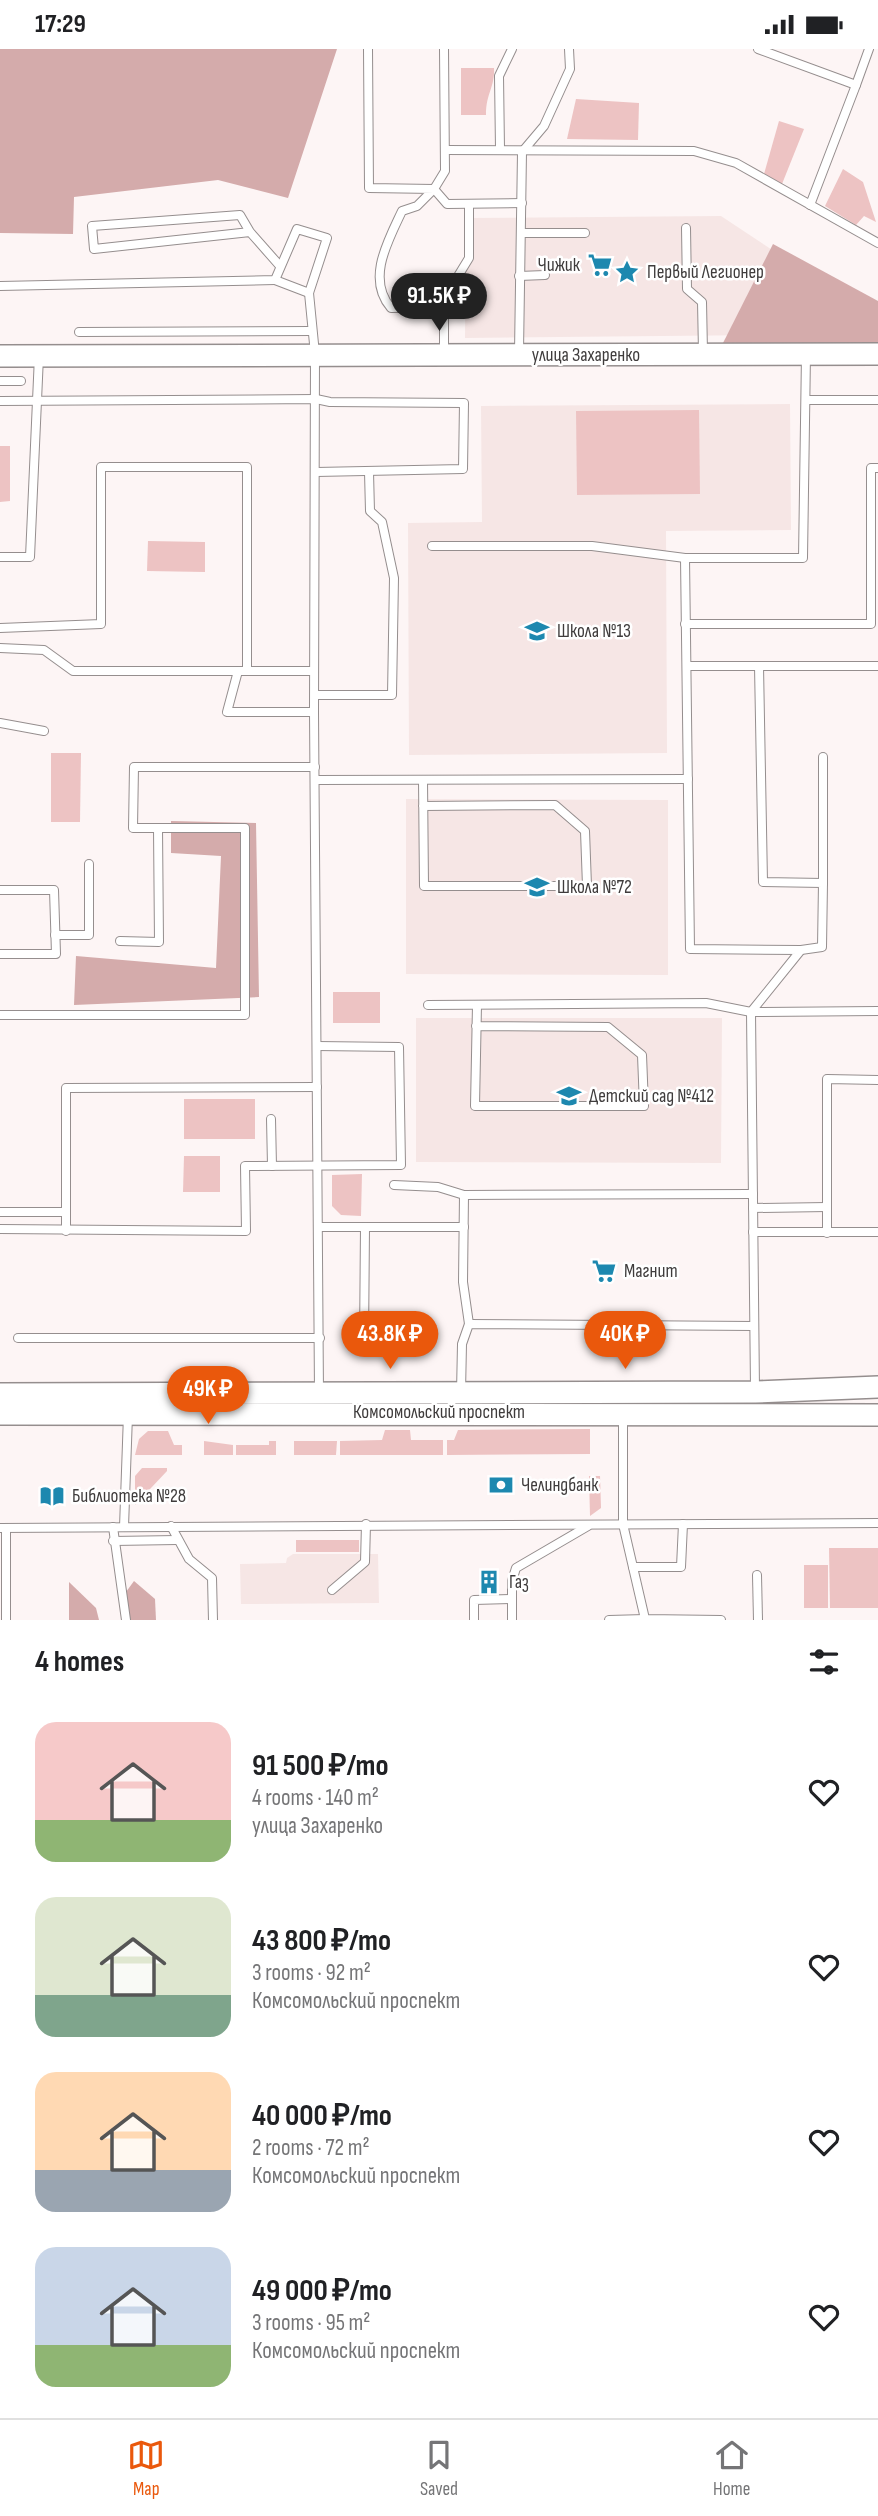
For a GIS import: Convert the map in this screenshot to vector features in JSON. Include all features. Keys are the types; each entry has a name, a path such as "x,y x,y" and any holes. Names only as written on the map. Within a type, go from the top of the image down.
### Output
{"main road":[{"name":"улица Захаренко","path":"0,356 878,354"},
{"name":"Комсомольский проспект","path":"0,1413 534,1413 623,1402 871,1387"},
{"path":"819,1413 812,1405 815,1399 844,1397 871,1387"},
{"name":"Комсомольский проспект","path":"0,1394 567,1392 623,1402 878,1415"},
{"path":"534,1413 552,1407 575,1405 578,1396 567,1392"},
{"path":"98,1412 128,1405 239,1403 240,1397 233,1393"}],"lane":[{"path":"368,49 369,188 434,189 447,204 522,203"},
{"path":"444,49 445,171 434,189 417,207 402,211 380,257 381,296 391,308 444,307"},
{"path":"500,149 499,76 512,49"},
{"path":"519,355 522,152 544,126 570,69 569,49"},
{"path":"758,49 856,85"},
{"path":"810,205 869,49"},
{"path":"445,150 694,151 736,163 878,243"},
{"path":"444,354 444,307 455,281 470,258 469,204"},
{"path":"250,232 94,249 92,226 240,215 250,232 280,266"},
{"path":"686,227 687,289 702,302 704,355"},
{"path":"275,280 297,229 327,238 309,293 316,399 314,712 320,1392"},
{"path":"522,233 585,233"},
{"path":"519,276 544,275"},
{"path":"0,286 275,280 309,293"},
{"path":"79,332 312,331"},
{"path":"432,546 592,546 685,558 803,558 806,354"},
{"path":"0,557 30,557 39,355"},
{"path":"0,381 21,381"},
{"path":"0,401 316,399 330,402 464,403 463,469 316,472"},
{"path":"807,400 878,400"},
{"path":"0,628 101,624 101,467 247,467 243,671 227,712 314,712"},
{"path":"685,624 875,624 871,468 878,468"},
{"path":"314,695 392,695 394,578 382,522 370,511 369,472"},
{"path":"685,558 690,949 801,950 822,947 823,757"},
{"path":"0,648 44,650 73,671 314,671"},
{"path":"687,666 878,666"},
{"path":"759,666 762,882 823,883"},
{"path":"0,723 44,731"},
{"path":"0,1015 245,1015 245,828 134,828 134,767 315,767"},
{"path":"315,780 688,779"},
{"path":"423,780 423,806 424,886 587,886 585,831 555,805 423,806"},
{"path":"120,941 159,942 158,828"},
{"path":"55,935 89,935 89,864"},
{"path":"0,890 54,891 55,935 55,954 0,954"},
{"path":"755,1392 751,1012 801,950"},
{"path":"428,1005 706,1003 751,1012 878,1011"},
{"path":"477,1005 475,1106 643,1106 642,1055 608,1027 477,1026"},
{"path":"0,1229 246,1231 245,1166 401,1165 399,1047 317,1046"},
{"path":"827,1233 827,1079 878,1080"},
{"path":"66,1231 66,1088 317,1087"},
{"path":"271,1119 272,1166"},
{"path":"394,1185 438,1187 464,1195 753,1194"},
{"path":"461,1392 462,1344 470,1324 463,1282 464,1195"},
{"path":"753,1207 827,1207"},
{"path":"0,1212 66,1212"},
{"path":"318,1227 464,1227"},
{"path":"364,1342 365,1227"},
{"path":"753,1232 878,1232"},
{"path":"470,1324 754,1326"},
{"path":"18,1338 320,1338"},
{"path":"623,1402 623,1524 645,1619"},
{"path":"124,1527 128,1413"},
{"path":"6,1620 3,1528 878,1523"},
{"path":"332,1590 365,1562 366,1524"},
{"path":"512,1620 516,1568 591,1524"},
{"path":"633,1567 681,1567 682,1524"},
{"path":"171,1526 189,1559 212,1578 213,1620"},
{"path":"113,1527 126,1620"},
{"path":"113,1541 177,1540"},
{"path":"757,1575 758,1620"},
{"path":"474,1620 474,1599 512,1599"},
{"path":"609,1620 719,1620"}],"shaded area":[{"path":"0,49 337,49 288,198 218,180 74,197 73,234 0,233"},
{"path":"461,68 494,68 486,115 461,115"},
{"path":"576,99 639,103 638,140 567,139"},
{"path":"779,121 804,129 782,184 764,174"},
{"path":"843,169 863,182 876,222 864,216 856,225 825,206"},
{"path":"721,216 878,320 878,334 465,338 466,218"},
{"path":"773,244 878,301 878,345 722,345"},
{"name":"Школа №13","path":"790,404 791,530 666,531 667,753 409,755 408,523 482,522 481,406"},
{"path":"699,410 700,494 577,495 576,411"},
{"path":"0,446 10,446 10,501 0,502"},
{"path":"148,541 205,542 205,572 147,571"},
{"path":"51,753 81,753 80,822 51,822"},
{"name":"Школа №72","path":"406,799 668,800 668,975 406,974"},
{"path":"171,821 256,823 259,997 74,1005 76,956 216,968 221,856 171,853"},
{"path":"333,992 380,992 380,1023 333,1023"},
{"name":"Детский сад №412","path":"416,1018 722,1018 721,1163 416,1162"},
{"path":"184,1099 255,1099 255,1139 184,1139"},
{"path":"184,1156 220,1156 220,1192 183,1192"},
{"path":"362,1174 361,1216 341,1215 332,1206 332,1175"},
{"path":"590,1429 590,1454 447,1455 447,1440 454,1440 458,1430"},
{"path":"385,1430 410,1430 411,1440 443,1440 443,1455 340,1455 340,1441 382,1440"},
{"path":"148,1431 168,1431 174,1445 182,1445 182,1455 135,1455 139,1439"},
{"path":"204,1441 233,1445 233,1455 204,1455"},
{"path":"269,1441 276,1441 276,1455 236,1455 236,1445 269,1445"},
{"path":"294,1441 337,1441 336,1455 294,1455"},
{"path":"142,1468 167,1468 167,1471 135,1505 135,1476"},
{"path":"589,1476 600,1476 601,1508 590,1516"},
{"path":"296,1540 359,1540 359,1552 296,1552"},
{"path":"829,1548 878,1548 878,1608 830,1608"},
{"path":"293,1554 378,1554 379,1603 241,1604 240,1564 286,1563 287,1558"},
{"path":"804,1565 828,1565 828,1608 804,1608"},
{"path":"134,1581 155,1599 156,1620 130,1620 126,1592"},
{"path":"69,1582 96,1608 99,1620 69,1620"}],"place":[{"name":"Чижик","path":"600,265"},
{"name":"Первый Легионер","path":"627,272"},
{"name":"Школа №13","path":"537,631"},
{"name":"Школа №72","path":"537,887"},
{"name":"Детский сад №412","path":"569,1096"},
{"name":"Магнит","path":"604,1271"},
{"name":"Челиндбанк","path":"501,1485"},
{"name":"Библиотека №28","path":"52,1496"},
{"name":"Газ","path":"489,1582"}]}
